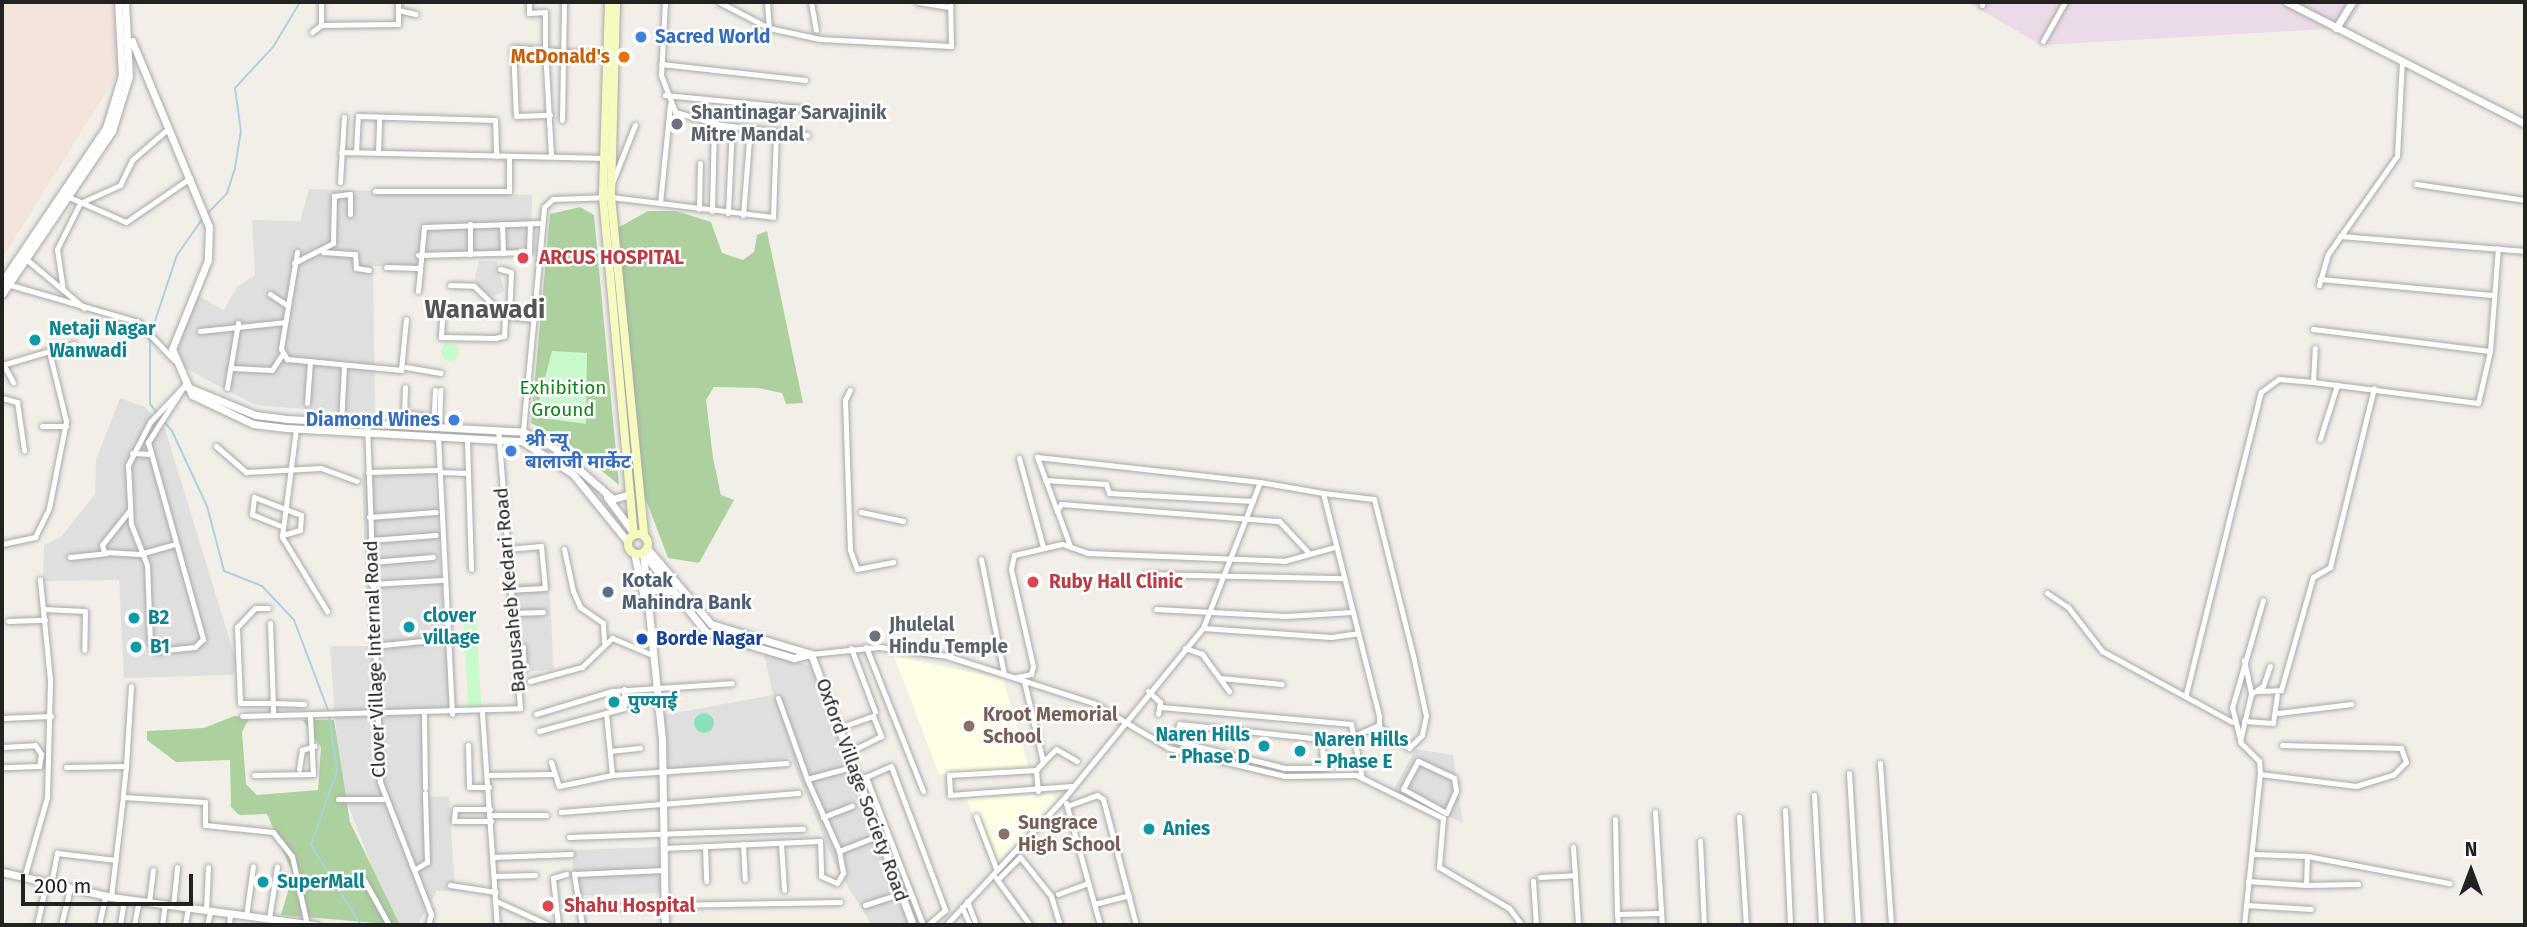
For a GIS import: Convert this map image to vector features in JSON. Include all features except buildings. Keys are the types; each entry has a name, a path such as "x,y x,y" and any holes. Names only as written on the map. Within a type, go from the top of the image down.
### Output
{"main road":[{"path":"609,2 612,56"},
{"path":"616,2 607,158 608,194 631,539 641,551"},
{"path":"608,194 644,536 641,551"},
{"path":"631,539 644,536"}],"street":[{"path":"118,2 128,41 169,128 209,227 208,260 176,331 174,360"},
{"path":"4,283 26,259 69,197 123,105 128,41 125,2"},
{"path":"321,2 321,26"},
{"path":"312,32 321,26 398,24 398,2"},
{"path":"529,2 530,13 545,12 551,156"},
{"path":"562,120 564,2"},
{"path":"665,2 661,64 665,95 670,105 685,119 807,135"},
{"path":"719,2 769,28 820,39 951,46 950,4 918,2"},
{"path":"767,2 769,28"},
{"path":"811,2 816,30"},
{"path":"2043,41 2065,2"},
{"path":"2287,2 2525,124"},
{"path":"2336,28 2352,2"},
{"path":"398,10 416,14"},
{"path":"2,294 4,283 106,128 128,41"},
{"path":"550,115 516,116 513,48 612,56"},
{"path":"2402,62 2397,156 2340,236 2320,282 2494,295"},
{"path":"661,64 805,80"},
{"path":"665,95 808,109"},
{"path":"660,203 670,105"},
{"path":"356,152 358,116 495,120 496,156"},
{"path":"340,182 344,117"},
{"path":"378,153 379,117"},
{"path":"712,211 714,124"},
{"path":"608,194 635,125"},
{"path":"728,213 732,126"},
{"path":"63,290 57,249 80,203 120,185 132,160 169,128"},
{"path":"743,215 750,128"},
{"path":"523,436 541,223 553,199 608,194 712,211 773,217 776,131"},
{"path":"341,152 607,158"},
{"path":"375,191 509,191 509,156"},
{"path":"699,209 700,163"},
{"path":"69,197 127,222 190,178"},
{"path":"2416,184 2525,200"},
{"path":"324,252 333,243 334,196 350,194 350,214"},
{"path":"418,291 418,255 424,227 541,223"},
{"path":"502,224 503,253"},
{"path":"418,255 529,253 530,224"},
{"path":"470,225 470,254"},
{"path":"2340,236 2525,251"},
{"path":"2186,694 2261,392 2279,380 2374,388 2478,402 2490,351 2498,248"},
{"path":"232,368 272,370 281,356 297,251"},
{"path":"294,263 306,253 355,254 356,268 369,270"},
{"path":"26,259 84,308"},
{"path":"386,267 418,268"},
{"path":"442,321 441,337 504,336 511,272 500,269"},
{"path":"4,283 138,322 174,360 184,386 219,411 296,429 438,437 498,435"},
{"path":"450,285 474,286 507,316 532,319"},
{"path":"270,294 287,305"},
{"path":"407,318 406,371 440,373"},
{"path":"200,331 238,323 285,322"},
{"path":"227,388 238,323"},
{"path":"2313,329 2490,351"},
{"path":"13,382 2,364 74,344"},
{"path":"2313,382 2315,348"},
{"path":"2,544 29,541 41,532 66,426 49,351"},
{"path":"281,356 394,371 406,366"},
{"path":"307,403 310,361"},
{"path":"341,432 344,365"},
{"path":"2320,439 2337,385"},
{"path":"184,386 255,415 523,436 552,446 602,491 619,501 630,494"},
{"path":"184,386 148,442 203,639 195,647 156,651 151,646 147,565 140,554 129,511 131,453 161,408 184,386"},
{"path":"405,387 404,413 433,416"},
{"path":"2244,721 2268,725 2278,713 2277,695 2313,577 2330,567 2374,388"},
{"path":"438,390 436,428 433,416 438,390"},
{"path":"850,390 845,400 850,550 857,569 893,562"},
{"path":"2,398 17,402 24,450"},
{"name":"Clover Village Internal Road","path":"367,424 375,716 383,799 431,914 428,925"},
{"path":"42,426 66,426"},
{"path":"296,429 282,506 282,535 327,611"},
{"name":"Bapusaheb Kedari Road","path":"242,716 424,715 482,713 520,708 498,435"},
{"path":"523,436 573,474 631,539"},
{"path":"438,437 452,714"},
{"path":"467,443 471,569"},
{"path":"216,446 246,472 288,475 321,468 357,481"},
{"path":"131,453 151,454"},
{"path":"1070,546 1037,457 1259,482 1374,499 1426,716 1422,735 1409,748 1377,726 1358,633 1323,493"},
{"path":"1019,458 1043,547"},
{"path":"368,472 468,473"},
{"path":"1045,480 1106,484 1110,493 1253,501"},
{"path":"947,925 996,868 1065,797 1123,720 1203,628 1232,559 1259,482"},
{"path":"602,491 631,539"},
{"path":"281,526 250,509 262,495 305,523 282,535"},
{"path":"1057,511 1061,504 1282,522 1308,552"},
{"path":"106,553 102,545 129,511"},
{"path":"369,517 436,512"},
{"path":"861,512 903,521"},
{"path":"370,540 436,536"},
{"path":"70,557 106,553 140,554 176,544"},
{"path":"507,549 541,546 544,574 545,588 511,590"},
{"path":"1014,677 1031,674 1033,666 1012,559 1043,547 1070,546 1088,553 1284,561 1308,552 1335,547"},
{"path":"530,681 582,667 597,659 604,642 603,623 580,607 564,549"},
{"path":"641,551 693,621 723,640 794,658 866,647 924,652 1014,677 1123,720 1169,748 1284,776 1362,778 1430,808 1446,813 1456,783 1444,768 1418,761 1402,789 1430,808 1445,822 1439,867 1509,908 1522,925"},
{"path":"641,551 648,596 646,606"},
{"path":"641,551 650,654 657,686 662,772 665,925"},
{"path":"641,551 711,624 811,654"},
{"path":"371,562 433,557"},
{"path":"981,559 1004,674"},
{"path":"1145,574 1343,578"},
{"path":"24,878 42,826 49,754 51,716 40,579"},
{"path":"371,584 442,580"},
{"path":"648,596 655,589 669,592"},
{"path":"2047,593 2068,607 2102,651 2186,694 2232,722"},
{"path":"2244,925 2260,774 2259,761 2240,741 2232,722 2244,660 2263,600"},
{"path":"268,608 255,608 237,627 240,703 304,704"},
{"path":"44,609 85,611 84,650"},
{"path":"1156,610 1352,612"},
{"path":"513,613 543,612"},
{"path":"8,621 45,620"},
{"path":"270,623 273,715"},
{"path":"1203,628 1331,638 1358,633"},
{"path":"373,646 443,639"},
{"path":"604,642 635,644 650,654"},
{"path":"516,648 523,647 524,670"},
{"path":"866,647 923,791"},
{"path":"851,648 875,712"},
{"path":"1185,648 1202,654 1229,691"},
{"name":"Oxford Village Society Road","path":"811,654 863,778 880,835 913,925"},
{"path":"2244,660 2254,693"},
{"path":"2240,741 2254,693 2270,666"},
{"path":"1221,678 1282,684"},
{"path":"1024,681 1041,765"},
{"path":"536,715 624,689 733,683"},
{"path":"99,925 116,860 131,687"},
{"path":"540,731 624,708 624,689"},
{"path":"1148,691 1159,710 1352,724 1362,778"},
{"path":"2254,693 2277,695"},
{"path":"664,848 820,841 824,882 843,878 839,851 807,779 778,698"},
{"path":"2278,713 2351,704"},
{"path":"520,708 528,714"},
{"path":"482,713 497,925"},
{"path":"606,713 612,775"},
{"path":"414,870 427,862 424,715"},
{"path":"2,718 51,716"},
{"path":"254,775 313,774 314,746 310,716"},
{"path":"841,727 873,716 881,736 850,752"},
{"path":"1179,723 1322,739 1325,745 1323,768 1285,768 1223,752 1176,741 1179,723"},
{"path":"1354,736 1377,726"},
{"path":"2,747 35,745 41,754 39,766 2,767"},
{"path":"468,745 469,787 489,787"},
{"path":"2260,774 2356,786 2393,775 2406,762 2401,748 2282,745"},
{"path":"299,769 302,750 314,746"},
{"path":"610,751 640,748"},
{"path":"1072,786 1038,791 950,795 949,775 1036,770 1056,750 1077,761"},
{"path":"1221,761 1223,752"},
{"path":"41,754 49,754"},
{"path":"551,762 559,786 612,775 787,763"},
{"path":"1880,763 1891,925"},
{"path":"65,767 126,766"},
{"path":"923,925 863,778 891,766 945,910 928,925"},
{"path":"807,779 845,769"},
{"path":"1036,770 1038,791"},
{"path":"1849,773 1858,925"},
{"path":"488,775 554,774"},
{"path":"561,812 663,807 798,793"},
{"path":"1814,795 1821,925"},
{"path":"2,872 108,897 310,925 292,856 272,832 205,825 205,802 123,797"},
{"path":"1065,797 1100,925"},
{"path":"1067,806 1102,797 1136,925"},
{"path":"338,799 383,799"},
{"path":"823,817 852,806"},
{"path":"491,815 455,809 454,821 491,815 547,815"},
{"path":"1785,810 1790,925"},
{"path":"1656,811 1662,925"},
{"path":"976,816 996,868"},
{"path":"1739,817 1746,925"},
{"path":"1615,819 1618,925"},
{"path":"569,837 803,829"},
{"path":"839,851 880,835"},
{"path":"1700,841 1704,925"},
{"path":"781,843 783,890"},
{"path":"743,844 745,878"},
{"path":"705,846 706,881"},
{"path":"1573,846 1578,925"},
{"path":"37,925 57,853 116,860"},
{"path":"493,857 572,854"},
{"path":"2252,854 2307,856 2449,883"},
{"path":"2306,885 2307,856"},
{"path":"998,879 1020,857 1051,896 1060,925"},
{"path":"246,916 253,866"},
{"path":"162,925 177,867"},
{"path":"207,925 208,867"},
{"path":"266,921 277,867"},
{"path":"149,902 153,870"},
{"path":"582,925 574,874 664,870"},
{"path":"558,925 553,878 566,874"},
{"path":"494,876 535,875"},
{"path":"990,875 998,879 1030,925"},
{"path":"1540,877 1575,875"},
{"path":"365,880 389,925"},
{"path":"1534,881 1536,925"},
{"path":"2248,881 2306,885 2358,884"},
{"path":"1058,894 1088,883"},
{"path":"450,885 495,892"},
{"path":"61,925 70,890"},
{"path":"865,905 901,893"},
{"path":"1094,904 1129,895"},
{"path":"120,925 124,899"},
{"path":"134,925 139,900"},
{"path":"496,901 549,925"},
{"path":"580,907 840,902"},
{"path":"965,904 970,925"},
{"path":"965,904 976,925"},
{"path":"2245,905 2311,909"},
{"path":"185,925 188,908"},
{"path":"1617,914 1661,913"},
{"path":"229,925 230,915"}],"shaded area":[{"path":"2,2 112,2 120,70 2,259"},
{"path":"1967,2 2362,2 2346,28 2041,45"},
{"path":"309,189 532,195 531,253 423,251 423,267 373,266 375,415 255,405 185,368 177,345 197,295 224,310 237,287 255,275 252,220 300,221"},
{"path":"479,261 497,261 504,291 490,298 474,281"},
{"path":"120,398 145,407 165,429 237,664 233,675 124,678 119,580 43,581 44,545 62,536 95,494 96,460"},
{"name":"clover village","path":"434,471 449,697 448,708 426,709 429,797 449,796 455,891 437,891 418,924 400,925 370,879 371,864 340,784 330,646 368,646 362,474"},
{"path":"549,582 554,670 520,672 515,584"},
{"path":"764,653 811,666 908,925 872,925 836,867 791,758 668,769 663,715 773,695"},
{"name":"Kroot Memorial School","path":"894,656 1003,679 1029,768 939,774"},
{"path":"1416,749 1453,755 1463,823 1393,790"},
{"name":"Sungrace High School","path":"1053,794 1057,801 995,867 966,798"},
{"path":"659,847 661,893 574,896 572,850"}],"green space":[{"path":"580,207 594,215 619,485 569,444 531,423 550,214"},
{"path":"648,211 676,211 711,222 722,253 743,260 754,252 757,235 767,231 803,403 786,404 782,393 758,388 714,387 706,400 713,458 721,495 734,500 699,563 668,558 642,489 614,230"},
{"path":"446,343 454,343 459,352 457,359 446,361 441,356 441,348"},
{"name":"Exhibition Ground","path":"552,351 587,353 586,424 535,417"},
{"path":"476,608 481,713 469,714 463,609"},
{"path":"704,713 711,716 714,723 711,730 704,733 697,730 694,723 697,716"},
{"path":"234,716 250,717 242,732 246,784 257,795 318,790 321,747 303,720 334,720 350,822 400,925 281,915 293,874 267,814 239,815 231,807 230,760 176,762 147,740 147,731 204,728"}],"waterway":[{"path":"207,214 227,193 235,168 241,132 235,88 273,47 300,2"},
{"path":"151,333 177,255 203,218"},
{"path":"150,338 150,404 172,431 207,506 224,571 262,586 294,620 328,710"},
{"path":"329,715 337,771 311,845 361,925"}],"place":[{"name":"Sacred World","path":"641,37"},
{"name":"McDonald's","path":"624,57"},
{"name":"Shantinagar Sarvajinik Mitre Mandal","path":"677,124"},
{"name":"ARCUS HOSPITAL","path":"523,258"},
{"name":"Netaji Nagar Wanwadi","path":"35,340"},
{"name":"Diamond Wines","path":"454,420"},
{"name":"श्री न्यू बालाजी मार्केट","path":"511,451"},
{"name":"Ruby Hall Clinic","path":"1033,582"},
{"name":"Kotak Mahindra Bank","path":"608,592"},
{"name":"B2","path":"134,618"},
{"name":"clover village","path":"409,627"},
{"name":"Jhulelal Hindu Temple","path":"875,636"},
{"name":"Borde Nagar","path":"642,639"},
{"name":"B1","path":"136,647"},
{"name":"पुण्याई","path":"614,702"},
{"name":"Kroot Memorial School","path":"969,726"},
{"name":"Naren Hills - Phase D","path":"1264,746"},
{"name":"Naren Hills - Phase E","path":"1300,751"},
{"name":"Anies","path":"1149,829"},
{"name":"Sungrace High School","path":"1004,834"},
{"name":"SuperMall","path":"263,882"},
{"name":"Shahu Hospital","path":"548,906"}],"district":[{"name":"Wanawadi","path":"485,310"}]}
